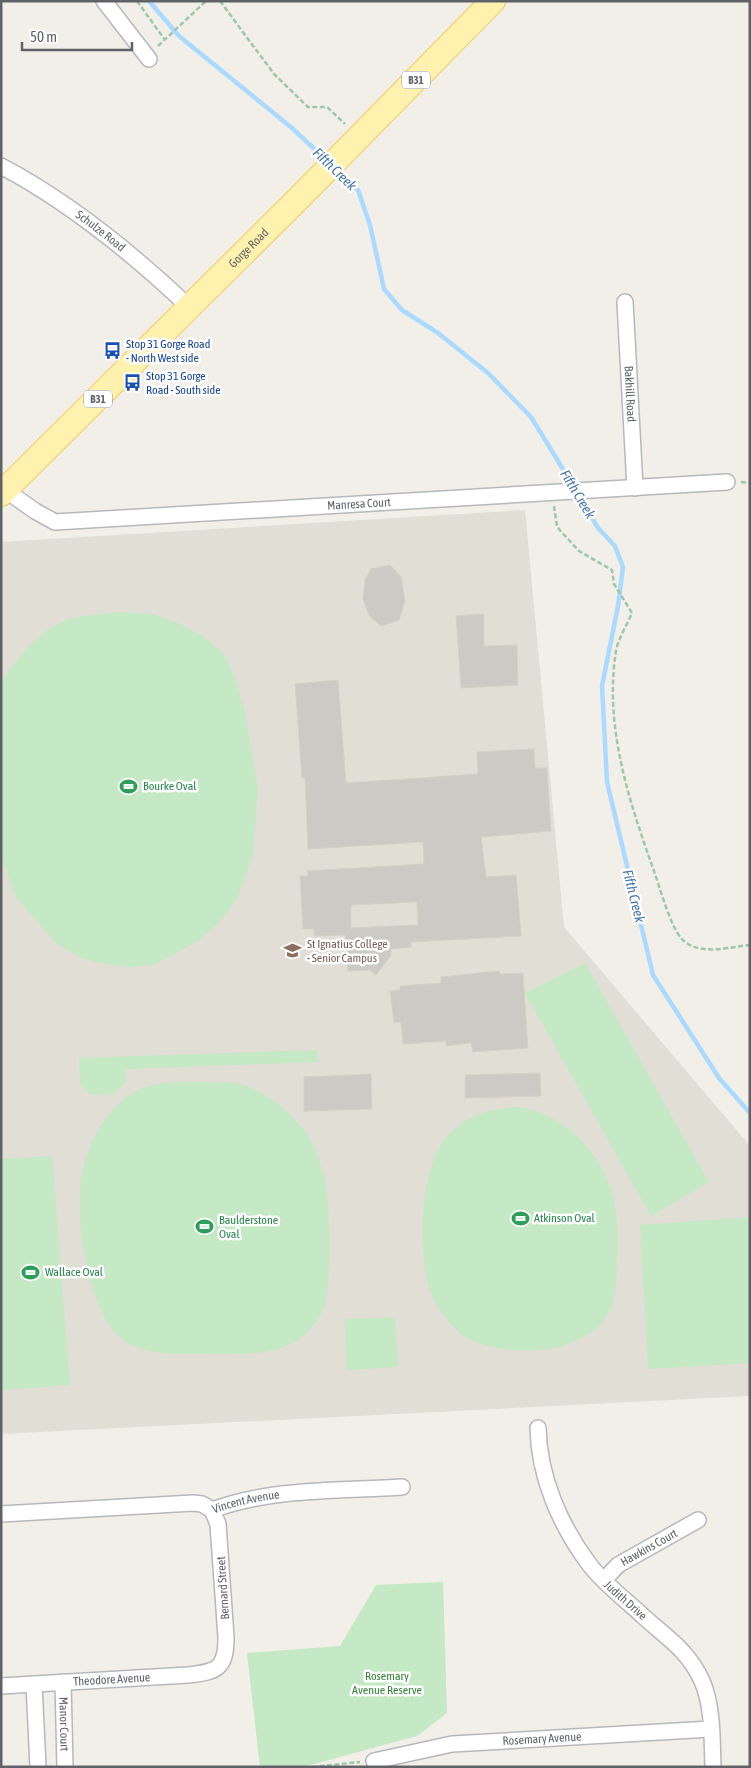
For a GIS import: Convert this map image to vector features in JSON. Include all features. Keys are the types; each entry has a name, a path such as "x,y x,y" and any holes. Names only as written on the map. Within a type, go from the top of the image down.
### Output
{"main road":[{"name":"Gorge Road","path":"327,160 350,128 474,1"},
{"name":"Gorge Road","path":"2,486 327,160 493,1"}],"street":[{"path":"104,1 149,59"},
{"name":"Schulze Road","path":"1,166 68,207 112,238 184,302"},
{"name":"Bakhill Road","path":"625,302 635,488"},
{"name":"Manresa Court","path":"2,486 55,522 727,482"},
{"name":"Judith Drive","path":"538,1428 540,1462 561,1518 590,1564 604,1580 646,1619 674,1641 702,1681 711,1729 713,1767"},
{"name":"Vincent Avenue","path":"1,1514 193,1503 202,1504 212,1510 235,1501 272,1495 402,1487"},
{"name":"Bernard Street","path":"212,1510 218,1524 226,1637 226,1652 220,1666"},
{"name":"Hawkins Court","path":"604,1580 618,1565 698,1520"},
{"name":"Theodore Avenue","path":"1,1686 188,1675 212,1672 220,1666"},
{"name":"Manor Court","path":"63,1682 64,1767"},
{"path":"34,1684 38,1767"},
{"name":"Rosemary Avenue","path":"374,1761 452,1744 711,1729"}],"path":[{"path":"137,1 167,39 206,1"},
{"path":"220,1 274,74 308,107 326,108 350,128"},
{"path":"559,492 557,527 579,550 612,570 614,584 632,613 616,650 613,706 618,751 641,835 666,905 681,938 699,949 750,945"},
{"path":"312,1767 374,1761"}],"shaded area":[{"name":"St Ignatius College - Senior Campus","path":"525,510 564,927 750,1146 750,1396 1,1434 1,542"}],"green space":[{"name":"Bourke Oval","path":"116,612 153,614 180,624 204,637 224,654 235,677 245,713 258,789 253,854 238,897 223,918 199,941 155,964 130,967 105,964 81,958 57,944 16,897 1,856 1,684 14,664 31,644 52,628 74,618"},
{"path":"585,963 709,1182 651,1216 525,993"},
{"path":"317,1050 318,1062 125,1069 126,1082 114,1094 91,1095 80,1084 79,1058"},
{"name":"Baulderstone Oval","path":"170,1083 235,1083 257,1090 289,1113 306,1132 317,1154 326,1186 329,1219 328,1285 323,1310 319,1318 301,1338 274,1350 246,1354 180,1354 146,1350 125,1341 109,1325 101,1310 88,1272 81,1231 80,1191 82,1173 89,1149 100,1126 116,1106 136,1091 158,1084"},
{"name":"Atkinson Oval","path":"515,1107 545,1115 559,1122 584,1143 602,1169 615,1203 618,1243 616,1284 611,1307 604,1320 591,1333 574,1342 555,1348 517,1350 498,1348 478,1343 461,1334 438,1308 433,1298 424,1260 422,1237 426,1189 431,1166 439,1147 450,1133 472,1117 496,1109"},
{"name":"Wallace Oval","path":"52,1156 70,1385 1,1390 1,1159"},
{"path":"750,1217 750,1363 648,1369 640,1225"},
{"path":"395,1317 398,1367 346,1370 345,1319"},
{"name":"Rosemary Avenue Reserve","path":"443,1582 447,1713 417,1736 303,1767 260,1767 247,1653 340,1646 376,1585"}],"building":[{"path":"390,565 401,577 405,601 399,620 381,626 369,615 363,599 365,580 371,569"},
{"path":"484,614 484,646 517,645 518,685 461,688 456,616"},
{"path":"338,680 346,783 478,774 477,752 534,749 535,768 547,768 551,831 481,837 486,877 516,875 521,936 411,942 411,947 391,949 391,955 376,975 370,970 348,971 345,935 314,936 314,929 303,929 300,876 308,876 307,871 424,864 423,842 308,849 305,778 302,778 295,684","holes":["417,902 418,925 351,928 351,905"]},
{"path":"499,971 500,974 523,973 528,1048 473,1052 471,1043 446,1046 446,1041 403,1044 401,1022 394,1023 390,991 400,990 400,986 441,983 441,977"},
{"path":"540,1073 541,1096 465,1098 465,1075"},
{"path":"371,1074 372,1109 304,1111 304,1077"}],"waterway":[{"name":"Fifth Creek","path":"149,1 179,36 292,128 326,160"},
{"name":"Fifth Creek","path":"337,170 358,190 370,225 384,289 402,310 438,333 488,373 531,417 574,487"},
{"name":"Fifth Creek","path":"578,494 598,528 615,546 623,567 618,606 602,686 607,782 653,975 719,1078 750,1113"}],"place":[{"name":"Stop 31 Gorge Road - North West side","path":"112,351"},
{"name":"Stop 31 Gorge Road - South side","path":"132,383"},
{"name":"Bourke Oval","path":"129,786"},
{"name":"St Ignatius College - Senior Campus","path":"293,951"},
{"name":"Atkinson Oval","path":"520,1218"},
{"name":"Baulderstone Oval","path":"205,1227"},
{"name":"Wallace Oval","path":"31,1272"}]}
